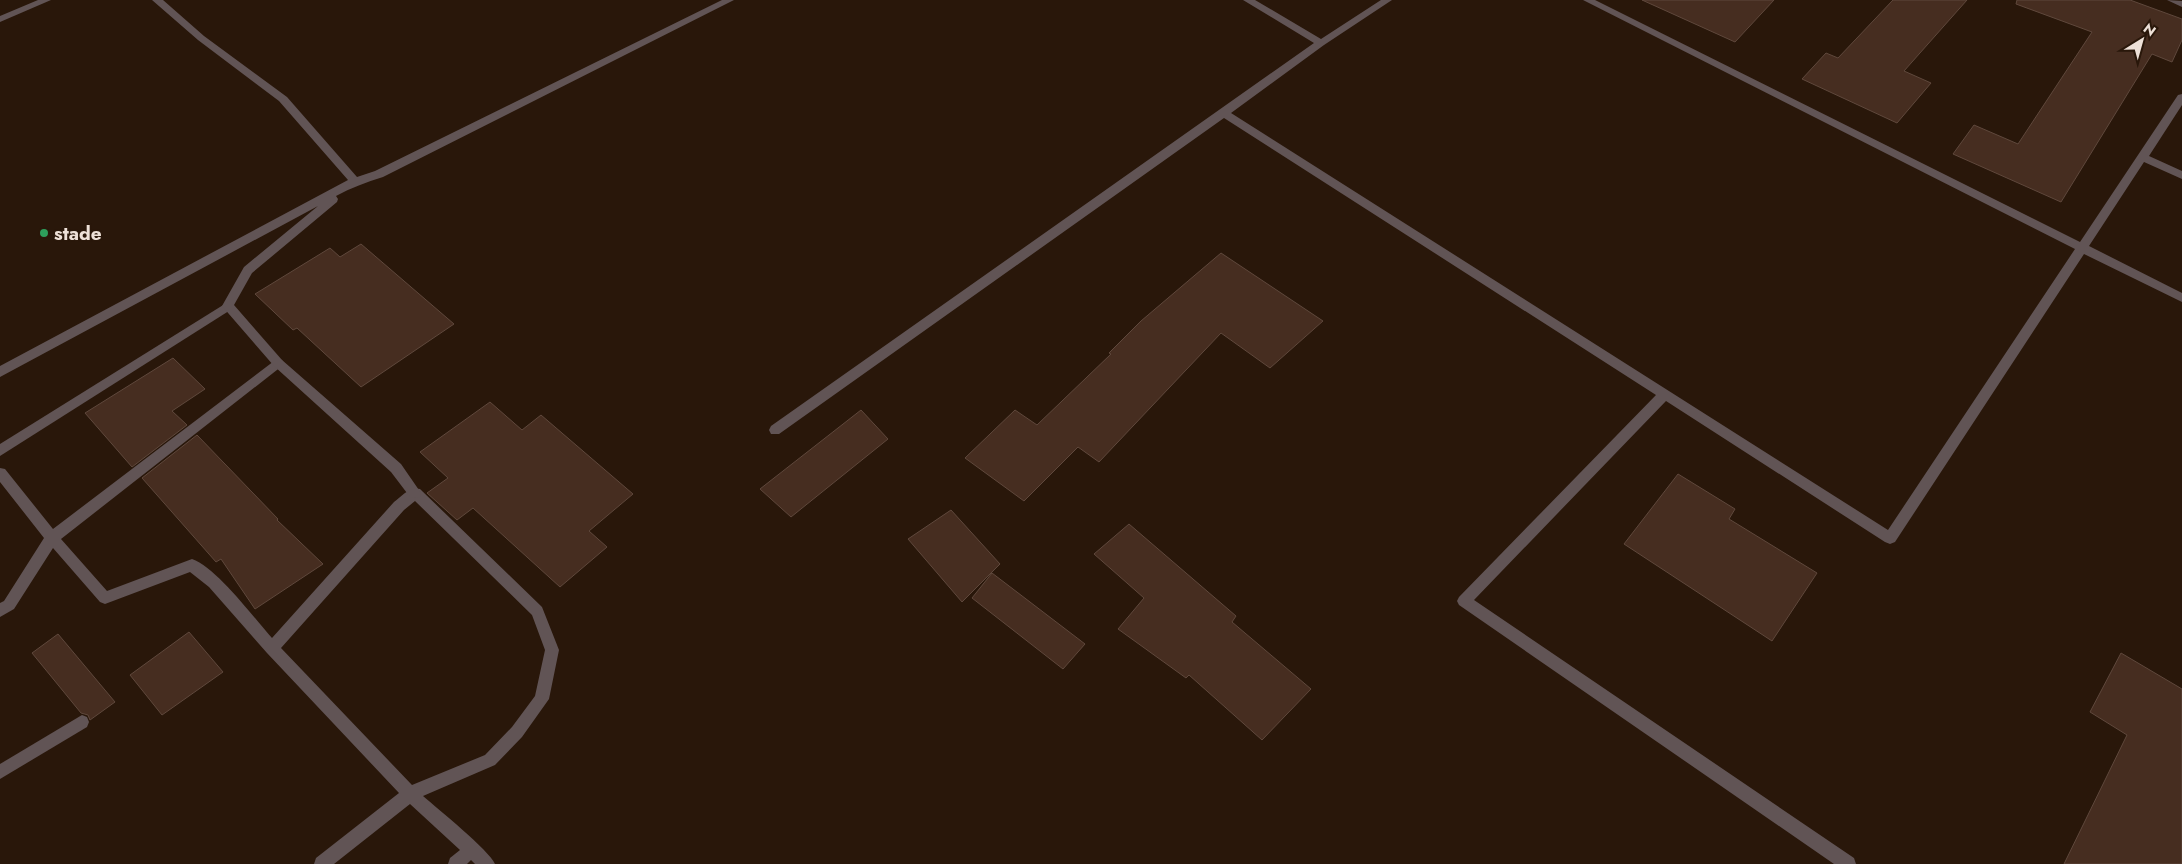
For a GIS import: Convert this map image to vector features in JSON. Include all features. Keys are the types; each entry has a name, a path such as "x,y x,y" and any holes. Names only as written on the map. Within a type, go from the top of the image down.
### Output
{"street":[{"path":"0,19 46,0"},
{"path":"156,0 201,38 283,99 355,181"},
{"path":"0,372 355,181 379,174 729,0"},
{"path":"1248,0 1321,43"},
{"path":"775,430 1321,43 1387,0"},
{"path":"1588,0 2182,298"},
{"path":"2172,0 2182,4"},
{"path":"1224,113 1890,538 2182,97"},
{"path":"2142,157 2182,175"},
{"path":"0,451 228,306 248,270 355,181"},
{"path":"228,306 278,363 396,468 415,493 537,611 552,650 542,699 517,732 490,760 410,794 322,864"},
{"path":"0,611 9,605 52,538 278,363"},
{"path":"1665,394 1464,601 1848,864"},
{"path":"0,473 52,538 105,598 192,565 214,583 272,648 410,794 487,864"},
{"path":"272,648 399,506 415,493"},
{"path":"0,772 82,722"},
{"path":"456,864 472,849"}],"building":[{"path":"1642,0 1774,0 1735,42"},
{"path":"1893,0 1967,0 1904,71 1931,83 1897,123 1802,79 1826,53 1838,58"},
{"path":"2017,0 2130,0 2182,19 2182,40 2172,62 2152,54 2061,202 1953,154 1974,125 2018,144 2092,32 2016,4"},
{"path":"361,244 454,324 361,387 297,328 293,330 255,294 330,248 340,257"},
{"path":"1221,253 1323,321 1270,368 1221,333 1099,462 1078,447 1024,501 965,458 1015,410 1037,425 1111,354 1109,353 1141,321"},
{"path":"173,358 205,389 172,411 187,425 132,467 85,413"},
{"path":"490,402 522,430 541,415 633,494 589,531 607,547 560,587 473,508 457,520 427,493 448,478 420,452"},
{"path":"861,410 888,439 791,517 760,489"},
{"path":"197,435 277,520 323,564 255,609 221,559 216,562 142,478"},
{"path":"1678,474 1735,509 1729,519 1817,573 1772,641 1624,544"},
{"path":"951,510 1000,564 962,602 908,539"},
{"path":"1129,524 1236,616 1232,622 1311,689 1262,740 1189,675 1186,678 1118,629 1144,598 1094,554"},
{"path":"992,573 1085,644 1063,669 972,598"},
{"path":"189,632 223,672 162,715 130,675"},
{"path":"58,634 115,702 90,720 88,715 81,713 32,653"},
{"path":"2121,653 2182,689 2182,864 2064,864 2127,735 2090,712"}],"place":[{"name":"stade","path":"44,233"}]}
